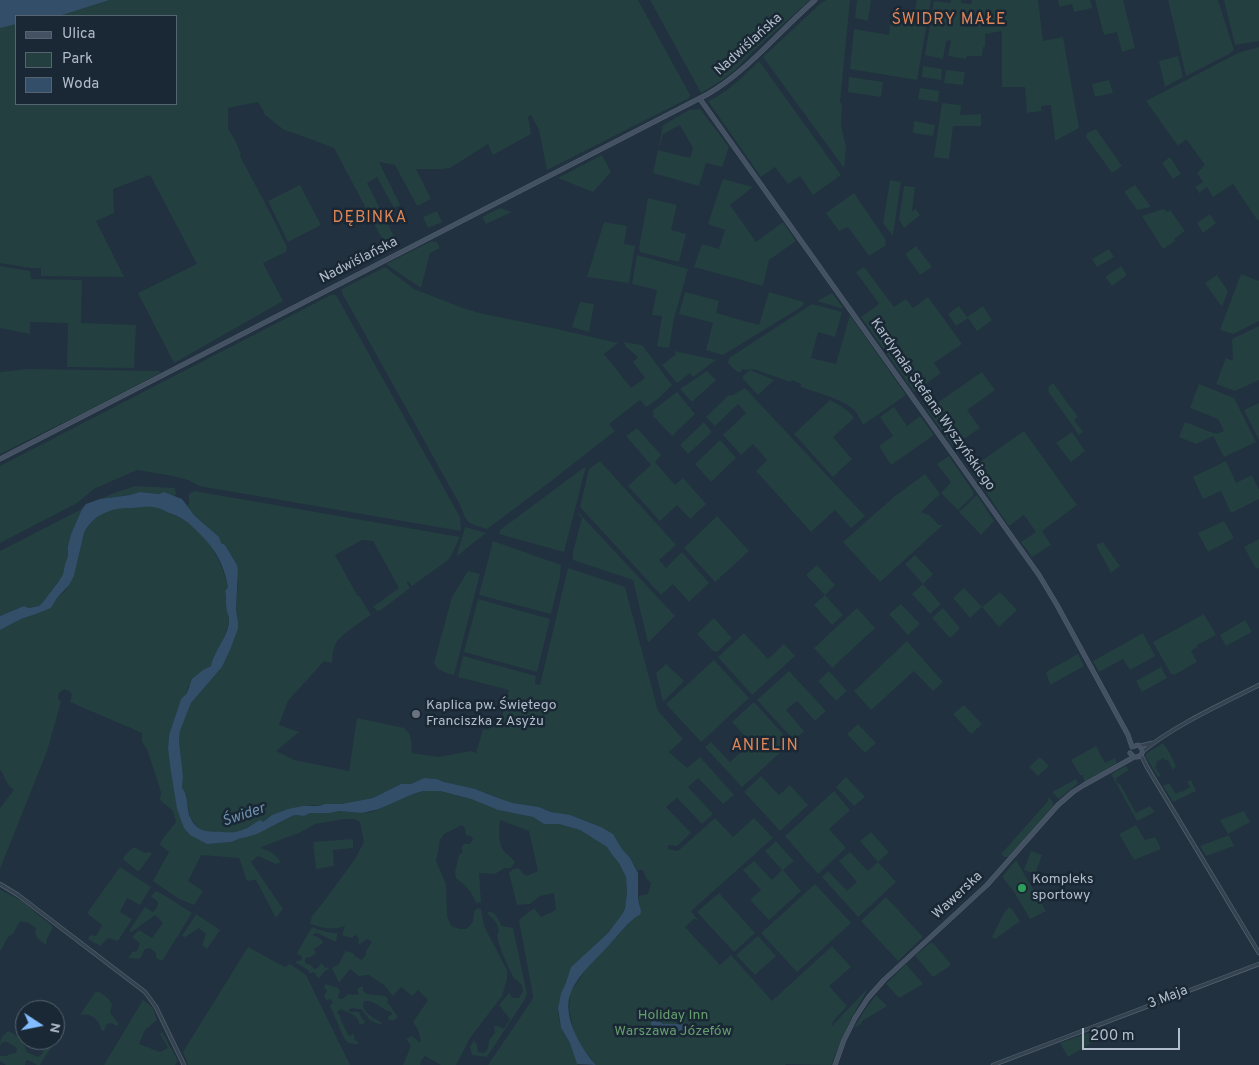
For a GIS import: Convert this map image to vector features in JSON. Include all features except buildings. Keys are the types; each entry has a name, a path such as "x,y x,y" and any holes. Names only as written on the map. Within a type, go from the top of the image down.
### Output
{"main road":[{"name":"Nadwiślańska","path":"0,459 700,99 733,77 815,0"},
{"name":"Kardynała Stefana Wyszyńskiego","path":"700,99 1039,575 1137,751"},
{"name":"Wawerska","path":"834,1065 855,1018 868,998 884,980 987,885 1058,805 1073,792 1137,751"}],"street":[{"path":"1137,751 1259,685"},
{"name":"Kardynała Stefana Wyszyńskiego","path":"1137,751 1259,953"},
{"path":"0,884 145,992 156,1007 184,1065"},
{"name":"3 Maja","path":"993,1065 1259,964"}],"green space":[{"path":"0,0 638,0 690,95 689,98 547,170 539,130 531,115 528,117 531,134 493,155 488,144 450,168 416,169 431,199 417,206 395,165 379,162 400,205 394,208 377,177 367,183 397,242 387,248 334,148 284,130 263,113 258,102 228,108 228,129 287,247 286,252 263,263 283,301 174,363 138,293 197,264 150,175 113,189 114,213 96,221 124,277 41,276 41,268 0,263"},
{"path":"650,0 810,0 751,53 735,70 701,93"},
{"path":"826,0 850,0 840,102 842,104 841,125 846,147 844,168 763,57"},
{"path":"857,0 871,0 868,21 855,18"},
{"path":"917,0 931,0 917,80 850,69 854,29 889,35 890,24 896,25 898,14 914,16"},
{"path":"951,0 961,0 961,3 971,4 972,0 1038,0 1043,41 1063,37 1079,128 1055,141 1051,105 1041,106 1041,111 1027,113 1025,87 1002,87 1002,31 985,34 985,47 983,47 982,56 967,56 966,59 948,56 951,40 946,41 943,59 925,55 934,1 951,3"},
{"path":"1058,0 1090,0 1092,8 1074,12 1072,4 1059,7"},
{"path":"1095,0 1123,0 1135,48 1122,52 1117,32 1104,35"},
{"path":"1168,0 1218,0 1234,50 1186,76"},
{"path":"1224,0 1259,0 1259,41 1235,45"},
{"path":"1259,47 1258,221 1233,184 1213,197 1207,187 1200,194 1195,187 1203,182 1197,173 1205,165 1186,139 1178,146 1146,101 1238,53"},
{"path":"1178,56 1183,77 1165,87 1159,61"},
{"path":"759,61 841,175 813,195 800,176 788,184 775,167 761,177 708,101 729,89"},
{"path":"923,66 942,69 941,80 922,77"},
{"path":"946,70 965,72 963,85 944,83"},
{"path":"849,77 883,82 881,97 848,92"},
{"path":"1109,80 1113,93 1095,97 1092,84"},
{"path":"920,88 939,91 938,102 918,99"},
{"path":"942,103 961,105 960,115 981,114 981,126 953,126 949,159 934,157"},
{"path":"700,109 729,147 722,167 706,163 699,186 653,173 658,150 690,158 693,148 680,125 663,134 659,146 663,125 689,110"},
{"path":"914,121 935,125 933,136 913,133"},
{"path":"1096,129 1122,166 1112,173 1086,137 1087,133"},
{"path":"602,155 611,172 593,192 558,178"},
{"path":"1170,157 1181,174 1173,179 1162,163"},
{"path":"723,179 753,187 730,205 756,242 783,222 796,241 769,260 763,286 694,267 702,244 719,249 725,230 708,224"},
{"path":"890,180 901,182 893,235 883,223"},
{"path":"300,185 321,225 288,242 268,201"},
{"path":"1135,185 1151,207 1137,210 1125,193 1125,191"},
{"path":"904,186 915,187 912,211 916,209 920,215 904,228 899,219"},
{"path":"854,193 886,240 885,246 869,256 848,227 839,231 826,213"},
{"path":"648,198 677,205 671,230 686,234 679,262 640,252 639,248"},
{"path":"500,208 512,212 486,224 482,217"},
{"path":"1163,209 1168,212 1170,210 1185,231 1163,249 1142,216"},
{"path":"437,211 442,222 428,228 423,217"},
{"path":"1210,214 1216,223 1203,233 1197,223"},
{"path":"604,222 627,226 624,244 635,246 629,283 587,277"},
{"path":"432,241 436,241 440,248 430,253 421,288 386,264"},
{"path":"916,246 932,267 920,275 905,254"},
{"path":"1109,249 1114,257 1097,267 1092,259"},
{"path":"637,255 688,269 674,318 669,348 657,346 662,316 652,315 657,290 632,284"},
{"path":"0,266 30,271 31,279 82,280 81,323 136,325 134,368 67,367 68,323 30,322 30,334 0,328"},
{"path":"1121,266 1127,275 1112,286 1105,277"},
{"path":"385,267 414,289 463,308 618,343 604,354 631,388 645,378 633,362 638,357 626,347 624,342 642,345 672,385 659,398 646,407 640,400 609,424 615,431 487,529 474,525 466,518 342,293 342,289"},
{"path":"864,267 894,307 906,299 913,308 928,297 962,344 934,363 941,373 914,392 861,317 879,304 856,272"},
{"path":"1241,274 1259,281 1259,321 1233,334 1220,330"},
{"path":"1217,275 1228,291 1222,307 1205,283"},
{"path":"685,292 719,301 716,313 759,325 769,292 804,302 803,306 723,355 706,350 713,323 679,314"},
{"path":"832,293 844,309 817,301"},
{"path":"331,295 336,295 460,517 461,531 199,486 188,480 173,476 137,470 94,489 77,503 0,543 0,466"},
{"path":"580,302 594,304 589,332 572,327"},
{"path":"812,304 842,312 835,337 818,332 811,358 836,364 850,315 906,395 863,425 855,411 845,403 801,387 801,384 792,380 790,382 754,369 736,371 728,363 729,358"},
{"path":"959,306 967,317 983,306 992,320 977,331 968,318 956,326 948,314"},
{"path":"1259,326 1259,380 1235,391 1216,384 1226,358 1233,361 1232,339"},
{"path":"674,351 716,360 693,377 690,373 679,382 676,382 662,365 676,354"},
{"path":"28,369 159,371 160,373 0,454 0,372"},
{"path":"750,370 774,380 758,395 743,379 743,376"},
{"path":"707,371 716,380 692,402 680,389"},
{"path":"982,372 995,390 967,410 980,428 955,445 952,445 927,410"},
{"path":"1053,383 1078,417 1074,420 1083,432 1079,435 1048,391 1049,386"},
{"path":"1199,384 1234,398 1256,442 1224,457 1213,436 1196,444 1179,437 1185,422 1216,434 1224,431 1218,419 1190,408"},
{"path":"745,388 865,516 851,528 835,510 811,532 756,471 767,460 753,444 741,455 723,435 746,413 738,404 715,426 706,417 729,395 731,396"},
{"path":"677,392 695,414 672,436 652,415 654,414 652,411"},
{"path":"830,400 846,410 854,418 833,437 852,459 833,477 794,434"},
{"path":"1259,403 1259,440 1244,410"},
{"path":"894,407 907,426 920,416 934,435 891,465 879,446 893,436 880,417"},
{"path":"704,422 712,432 688,454 680,445"},
{"path":"637,428 661,455 655,462 675,485 683,478 706,504 690,519 677,505 660,521 628,486 651,465 626,436"},
{"path":"1024,431 1077,505 1042,531 1051,545 1032,557 1021,542 1036,532 1024,515 1009,526 970,469"},
{"path":"1072,432 1085,451 1071,462 1056,443"},
{"path":"720,440 736,458 711,482 695,464"},
{"path":"949,456 973,491 973,496 958,510 941,493 951,482 937,464"},
{"path":"600,461 676,545 659,560 666,568 682,552 709,583 689,602 673,584 661,595 580,507 589,469"},
{"path":"1226,461 1236,483 1252,475 1259,490 1259,499 1231,513 1221,491 1203,499 1193,477"},
{"path":"586,466 564,552 499,534 500,530"},
{"path":"925,474 940,494 921,512 929,515 939,525 943,525 880,582 843,542 895,496"},
{"path":"135,486 175,488 176,494 174,496 164,492 159,494 140,492 100,499"},
{"name":"Holiday Inn Warszawa Józefów","path":"194,491 460,537 448,560 412,586 408,581 407,583 410,588 378,611 373,607 399,588 373,541 362,540 335,555 357,595 371,615 339,639 334,648 332,663 324,661 288,701 279,725 299,732 276,751 294,760 349,771 357,718 404,728 410,736 412,753 438,757 470,751 476,753 483,729 488,730 493,723 502,717 509,690 458,677 463,656 536,676 535,684 540,685 568,568 625,587 658,711 683,739 669,752 687,768 700,757 734,795 723,804 698,778 688,787 713,814 702,824 677,798 666,807 691,833 677,846 668,845 668,849 678,851 715,818 733,837 754,818 773,838 691,911 698,920 694,919 685,927 720,965 731,955 772,1001 832,946 851,967 829,986 847,1006 834,1020 831,1027 868,988 849,1023 831,1065 596,1065 581,1046 574,1033 569,1009 570,993 587,968 636,916 640,905 639,896 648,894 651,883 646,878 643,870 637,870 613,834 594,824 539,807 513,803 471,788 465,788 437,779 424,778 411,784 401,784 373,798 341,804 314,805 288,809 238,832 208,832 197,827 190,817 187,796 182,788 180,731 191,703 222,667 230,650 238,629 236,610 238,580 237,565 225,545 194,515 187,505 189,504 189,494"},
{"path":"977,495 994,521 981,535 959,512"},
{"path":"161,508 182,519 201,534 215,553 228,587 225,591 229,619 222,642 211,666 188,687 187,693 181,699 169,735 168,749 177,808 207,844 232,842 296,815 304,816 310,813 339,811 371,812 413,794 431,790 471,799 498,810 533,817 544,824 559,824 580,830 607,847 619,863 626,877 627,893 623,913 608,933 571,967 561,993 558,1008 561,1028 570,1043 578,1065 488,1065 533,996 519,920 534,908 541,917 556,910 554,893 540,896 530,904 517,905 509,873 513,869 518,868 526,876 538,871 529,831 500,820 499,835 501,847 515,862 511,868 505,868 495,874 479,873 481,902 476,903 468,889 456,878 455,872 459,855 463,852 461,848 464,844 470,844 473,839 471,836 466,835 462,825 444,834 440,840 436,861 446,884 447,916 451,926 466,929 473,922 474,912 477,908 481,909 484,926 507,970 507,979 502,996 470,1038 456,1065 441,1065 425,1056 420,1065 403,1065 411,1046 406,1039 412,1036 419,1042 421,1041 418,1030 413,1022 428,1000 418,990 412,996 401,987 393,996 385,986 369,975 359,976 350,969 339,983 332,968 339,964 345,951 353,953 361,960 366,955 366,951 372,942 367,939 358,945 359,939 356,935 351,938 342,935 345,926 332,929 310,924 312,916 355,859 364,842 360,822 354,819 344,819 315,824 299,833 260,848 272,852 281,862 276,864 258,856 251,862 283,909 276,918 256,880 247,881 239,858 201,855 188,881 203,891 194,905 179,899 153,881 169,852 160,845 161,841 176,822 173,811 160,800 161,792 147,749 142,742 142,733 70,702 72,695 70,691 64,689 59,693 58,698 61,702 47,751 0,869 0,808 14,790 9,786 0,769 0,630 21,619 51,608 74,576 84,533 94,520 104,513 115,509"},
{"path":"82,509 71,534 63,574 43,602 39,606 29,608 24,606 0,616 0,551"},
{"path":"578,512 675,616 648,643 633,580 573,560 573,552 582,518"},
{"path":"717,516 749,551 715,582 684,548"},
{"path":"1224,521 1234,538 1208,552 1198,533"},
{"path":"465,527 486,533 457,556 458,549"},
{"path":"1259,539 1259,568 1256,569 1244,547"},
{"path":"493,541 561,565 551,614 479,595"},
{"path":"1103,542 1120,566 1111,573 1096,545"},
{"path":"915,555 933,574 923,584 905,564"},
{"path":"817,565 835,585 825,595 806,575"},
{"path":"468,571 480,574 454,675 440,670 434,663 452,597"},
{"path":"923,584 941,604 930,614 912,594"},
{"path":"964,588 982,607 970,618 953,598"},
{"path":"1000,592 1017,610 999,627 982,607"},
{"path":"825,595 843,615 832,625 814,605"},
{"path":"478,599 550,619 537,672 464,652"},
{"path":"901,604 920,624 908,635 889,614"},
{"path":"857,608 875,628 832,668 814,648"},
{"path":"943,608 960,628 950,638 932,618"},
{"path":"1204,614 1216,635 1197,645 1191,651 1197,662 1174,675 1171,674 1153,642"},
{"path":"714,618 732,638 717,652 713,651 697,634"},
{"path":"1245,620 1252,632 1226,646 1220,635"},
{"path":"744,633 768,659 784,644 795,656 752,695 718,657"},
{"path":"1143,633 1155,656 1130,670 1123,659 1099,672 1093,661"},
{"path":"907,641 943,682 933,691 914,671 871,710 854,691"},
{"path":"1078,654 1084,666 1050,685 1046,672"},
{"path":"714,660 749,698 701,742 666,704"},
{"path":"666,664 684,681 663,702 656,673"},
{"path":"1161,667 1167,678 1142,692 1136,681"},
{"path":"789,671 826,711 815,721 797,701 786,710 804,731 794,740 757,700"},
{"path":"829,671 847,691 836,701 818,681"},
{"path":"754,702 791,743 742,787 705,747 711,742 730,762 751,743 732,722"},
{"path":"964,705 981,723 971,734 953,714"},
{"path":"858,724 876,743 865,753 847,734"},
{"path":"1163,743 1176,766 1173,770 1168,760 1164,758 1156,762 1157,765 1155,767 1161,776 1158,777 1145,756"},
{"path":"1096,746 1105,763 1115,758 1117,763 1084,781 1083,775 1080,775 1071,760"},
{"path":"1040,757 1049,766 1038,776 1029,767"},
{"path":"1126,766 1129,770 1116,778 1117,783 1120,784 1136,813 1150,806 1155,812 1137,821 1111,774"},
{"path":"761,776 779,795 790,785 808,805 780,831 744,792"},
{"path":"846,777 865,797 854,806 836,787"},
{"path":"1076,779 1078,783 1059,799 1052,792"},
{"path":"1191,780 1196,791 1173,802 1163,786 1169,783 1176,794 1190,787 1187,782"},
{"path":"834,791 850,810 829,829 846,848 818,874 785,836"},
{"path":"1048,797 1053,802 1053,806 1009,857 1004,857 1001,854 1048,801"},
{"path":"1244,811 1250,822 1228,834 1220,820"},
{"path":"1136,825 1145,840 1155,837 1161,849 1134,860 1119,834"},
{"path":"871,832 889,852 878,862 860,841"},
{"path":"1229,835 1234,846 1206,856 1200,846"},
{"path":"353,839 353,848 333,850 334,866 316,869 313,842"},
{"path":"776,841 794,861 783,870 801,891 769,920 750,900 761,890 743,870 754,861 772,880 782,870 765,851"},
{"path":"134,847 145,853 151,852 151,855 140,870 137,871 123,859"},
{"path":"1031,851 1042,855 1035,874 1024,870"},
{"path":"850,852 868,871 878,862 896,882 858,917 822,877 828,871 847,891 857,882 839,861"},
{"name":"Kompleks sportowy","path":"1016,860 1046,911 1030,919 1014,892 1002,877"},
{"path":"120,867 151,887 140,905 127,898 120,912 132,919 118,941 108,938 100,946 88,939 90,935 96,936 102,925 87,913"},
{"path":"815,884 851,923 797,972 761,933"},
{"path":"0,890 22,901 53,927 46,945 35,934 36,928 29,923 20,921 0,952"},
{"path":"156,891 192,913 162,961 156,958 156,953 150,948 145,949 140,959 128,958 132,952 137,951 140,943 132,937 139,930 152,938 163,923 155,915 132,932 129,931 145,907 153,912 157,907 158,902 151,896"},
{"path":"719,893 755,933 734,952 697,912"},
{"path":"886,897 923,937 898,961 861,921"},
{"path":"1009,907 1020,921 995,939 992,937"},
{"path":"490,911 495,914 502,926 513,928 527,994 487,1057 472,1055 470,1047 474,1040 478,1052 484,1053 487,1050 489,1040 495,1033 494,1026 504,1029 510,1019 499,1005 509,993 513,998 519,998 523,991 521,984 513,977 502,953 497,936 499,931 496,922 487,913"},
{"path":"196,914 220,930 207,949 202,945 206,934 199,928 185,937 182,936"},
{"path":"312,927 337,933 336,941 317,933 313,934 323,941 322,944 314,949 316,953 311,957 305,958 305,963 311,965 314,969 318,968 321,963 326,968 328,967 329,969 319,978 315,973 312,972 310,974 308,970 296,963 296,961 300,961 302,958 297,954"},
{"path":"758,936 776,956 755,975 736,955"},
{"path":"930,943 933,943 950,963 950,966 933,977 915,956"},
{"path":"248,947 285,967 290,964 306,975 350,1065 188,1065 183,1052"},
{"path":"906,964 923,984 899,998 886,984"},
{"path":"325,984 338,988 340,991 338,997 340,999 348,994 359,994 357,990 360,987 363,987 363,991 367,994 385,996 388,999 387,1003 398,1017 394,1020 389,1020 388,1017 392,1014 391,1012 371,1002 364,1001 363,1005 366,1011 382,1023 381,1025 370,1020 361,1009 352,1008 348,1010 359,1012 365,1022 359,1024 354,1015 340,1009 337,1013 340,1015 341,1021 349,1036 353,1034 358,1044 349,1043 344,1038 330,1006 333,1002 330,999 326,1000 324,996 327,991 324,987"},
{"path":"96,991 105,996 112,1004 110,1013 119,1024 117,1026 112,1023 107,1024 104,1031 101,1030 99,1023 93,1017 80,1015"},
{"path":"876,995 887,1006 854,1028 864,1011"},
{"path":"143,1000 153,1008 157,1020 145,1030 139,1044 160,1052 168,1048 160,1034 162,1032 178,1061 175,1065 104,1065"},
{"path":"9,1031 15,1035 15,1047 7,1042 3,1042 0,1046 2,1037"},
{"path":"1088,1033 1093,1042 1068,1057 1060,1043"},
{"path":"17,1050 26,1050 38,1057 44,1050 49,1050 40,1065 28,1060 25,1065 6,1065 0,1061 0,1056 16,1053"}],"water":[{"path":"0,0 109,0 62,15 15,15 15,24 0,28"},
{"path":"140,492 159,494 164,492 182,499 194,515 219,537 221,543 225,545 237,565 238,570 236,610 238,629 222,667 191,703 180,731 182,788 186,794 190,817 196,826 204,831 235,832 245,829 260,820 263,822 272,815 288,809 303,806 341,804 373,798 401,784 411,784 424,778 437,779 475,789 513,803 570,815 601,827 613,834 638,873 638,899 641,911 640,915 629,923 583,972 571,992 569,1011 574,1031 584,1050 596,1065 577,1064 570,1043 561,1028 558,1008 561,993 571,967 608,933 623,913 627,893 626,877 619,863 607,847 580,830 559,824 544,824 533,817 498,810 471,799 440,791 423,791 379,809 362,813 339,811 310,813 304,816 296,815 257,834 232,842 207,844 190,835 184,828 177,809 171,772 168,749 169,735 181,699 187,693 192,679 211,666 229,624 225,591 228,587 222,565 206,540 185,520 154,507 121,508 102,514 87,527 74,576 51,608 21,619 0,630 0,616 24,606 29,608 39,606 59,581 68,556 71,534 86,504 100,499"},
{"path":"653,1019 663,1024 683,1023 687,1030 686,1032 683,1030 678,1036 665,1028 651,1025"}],"place":[{"name":"Kaplica pw. Świętego Franciszka z Asyżu","path":"416,714"},
{"name":"Kompleks sportowy","path":"1022,888"}],"district":[{"name":"ŚWIDRY MAŁE","path":"949,21"},
{"name":"DĘBINKA","path":"370,219"},
{"name":"ANIELIN","path":"765,747"}],"water label":[{"name":"Świder","path":"244,816"}]}
